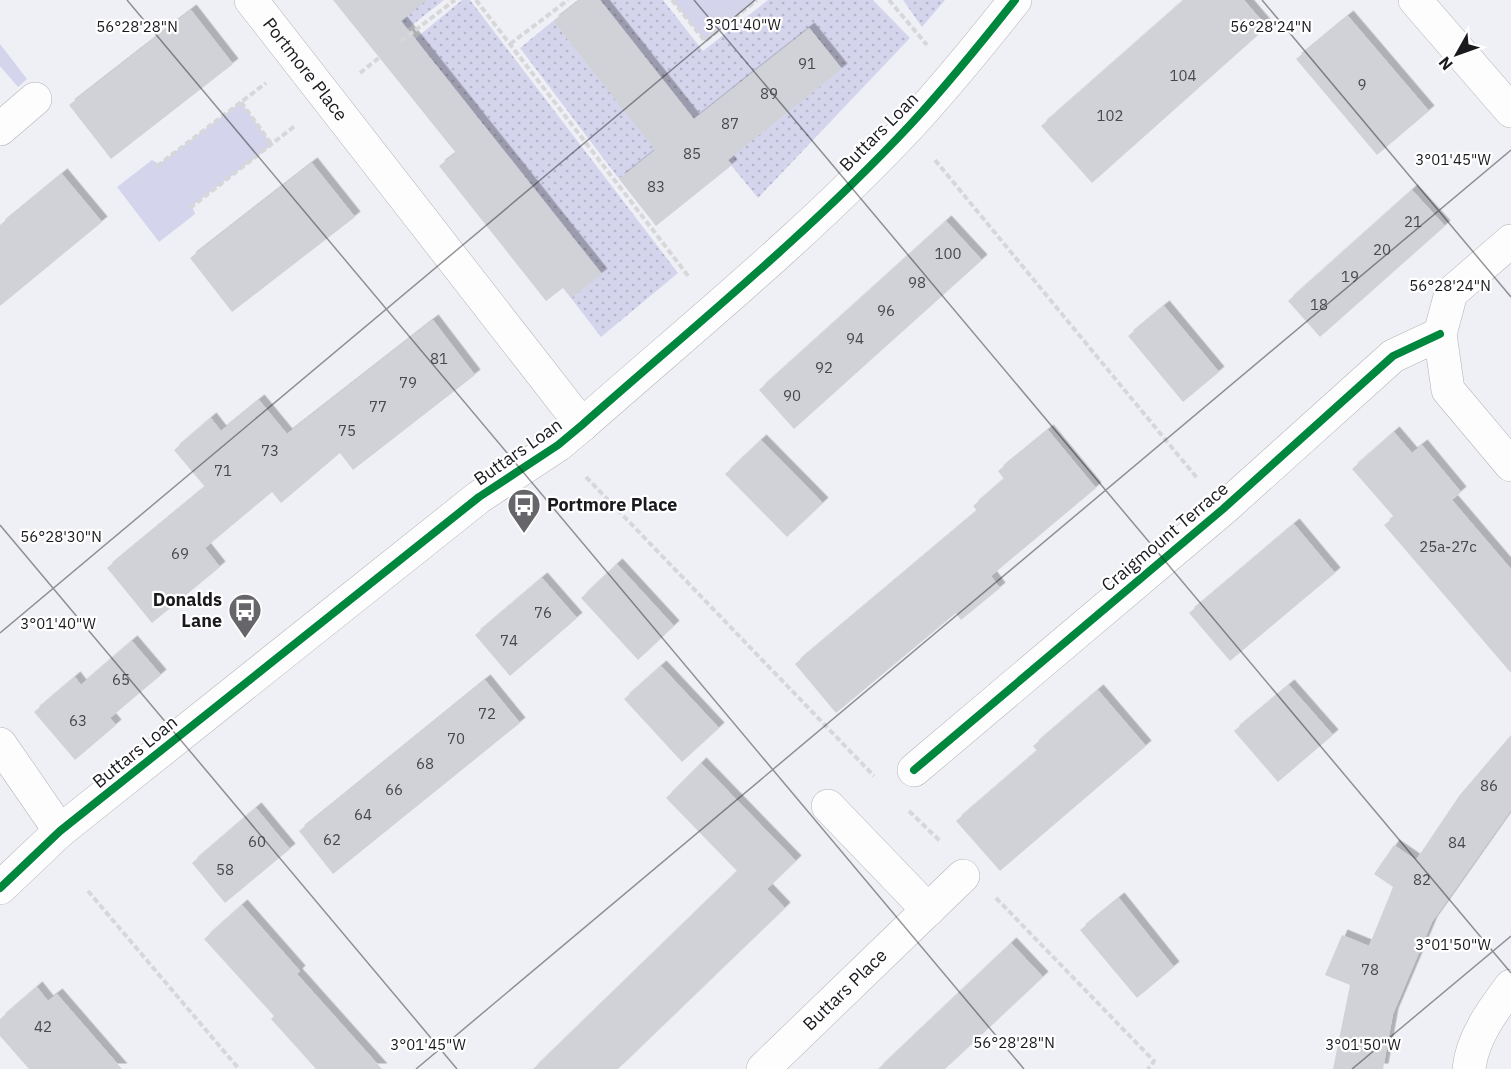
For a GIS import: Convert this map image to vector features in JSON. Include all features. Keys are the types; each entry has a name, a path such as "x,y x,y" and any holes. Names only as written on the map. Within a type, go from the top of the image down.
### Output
{"street":[{"name":"Portmore Place","path":"251,0 328,97 570,435"},
{"name":"Buttars Loan","path":"0,888 60,831 479,497 570,435 802,230 908,127 954,76 1015,0"},
{"path":"1415,0 1511,111"},
{"path":"0,129 35,99"},
{"path":"1511,241 1451,293 1440,334 1448,390 1511,465"},
{"name":"Craigmount Terrace","path":"914,770 1222,509 1393,356 1440,334"},
{"path":"0,744 60,831"},
{"path":"828,806 928,910"},
{"name":"Buttars Place","path":"763,1069 963,876"},
{"path":"1469,1069 1470,1058 1489,1016 1511,986"}],"path":[{"path":"401,41 455,0"},
{"path":"476,0 713,309"},
{"path":"510,44 568,0"},
{"path":"672,0 705,41 757,0"},
{"path":"889,0 954,76"},
{"path":"157,166 297,59"},
{"path":"190,208 272,145 328,97"},
{"path":"241,102 272,145"},
{"path":"908,127 1222,509"},
{"path":"570,435 598,491 877,780"},
{"path":"903,805 945,846"},
{"path":"88,891 239,1069"},
{"path":"994,895 1154,1061 1148,1069"}],"shaded area":[{"path":"390,0 444,0 397,37"},
{"path":"462,0 470,0 678,273 601,337 571,298 601,274 415,39"},
{"path":"600,0 663,0 703,51 768,0 873,0 910,38 758,198 727,160 842,69 810,28 619,179 520,48 553,21 630,117"},
{"path":"672,0 757,0 705,41"},
{"path":"903,0 945,0 922,27"},
{"path":"0,44 27,79 18,87 0,66"},
{"path":"241,102 272,145 192,206 195,214 159,242 117,187 152,160 159,164"}],"building":[{"path":"333,0 427,0 401,21 602,274 571,298 563,288 546,301 439,166 456,153"},
{"path":"580,0 600,0 694,119 809,28 842,69 728,160 732,165 656,226 619,179 655,150 553,21"},
{"path":"1184,0 1244,0 1267,27 1092,183 1041,126"},
{"path":"191,10 233,64 111,159 69,105"},
{"path":"1348,16 1429,111 1377,155 1296,59"},
{"path":"312,163 355,217 232,312 190,258"},
{"path":"62,174 102,222 0,306 0,225"},
{"path":"1412,190 1445,226 1320,337 1288,301"},
{"path":"946,221 982,260 794,429 759,390"},
{"path":"1164,306 1219,372 1183,402 1128,336"},
{"path":"433,320 475,375 353,470 340,453 281,503 272,492 205,548 220,567 152,623 107,568 205,487 174,450 211,418 221,431 259,400 287,434"},
{"path":"1048,430 1096,488 991,576 1000,588 961,620 956,613 836,713 795,664 977,511 973,506 1004,479 998,471"},
{"path":"1394,432 1412,453 1422,445 1461,492 1452,500 1511,569 1511,673 1384,525 1394,517 1352,469"},
{"path":"761,440 823,503 787,537 725,474"},
{"path":"1294,524 1335,573 1230,661 1189,613"},
{"path":"617,564 674,626 638,660 581,598"},
{"path":"542,578 577,618 510,676 475,635"},
{"path":"132,641 161,675 110,718 116,725 75,760 34,712 75,677 81,685"},
{"path":"661,666 719,728 682,762 624,699"},
{"path":"485,680 520,723 333,874 299,831"},
{"path":"1289,685 1333,735 1278,782 1234,731"},
{"path":"1098,690 1146,746 1000,871 956,821 1037,751 1033,746"},
{"path":"1511,735 1511,810 1432,922 1393,1014 1383,1069 1333,1069 1350,985 1325,975 1342,935 1369,946 1393,887 1374,874 1394,845 1416,860 1459,796"},
{"path":"701,763 796,861 767,889 785,908 618,1069 533,1069 737,871 666,798"},
{"path":"256,808 290,849 225,903 192,863"},
{"path":"1119,898 1174,967 1137,998 1080,930"},
{"path":"242,905 300,971 297,974 382,1069 316,1069 271,1019 274,1016 204,939"},
{"path":"1011,943 1043,977 945,1069 878,1069"},
{"path":"37,987 48,1001 57,994 122,1069 29,1069 0,1036 0,1019"}],"cycle path":[{"path":"0,888 60,831 479,497 558,445 708,315 832,204 910,125 1015,0"},
{"path":"914,770 1223,509 1393,356 1440,334"}],"place":[{"name":"Portmore Place","path":"524,534"},
{"name":"Donalds Lane","path":"245,639"}]}
